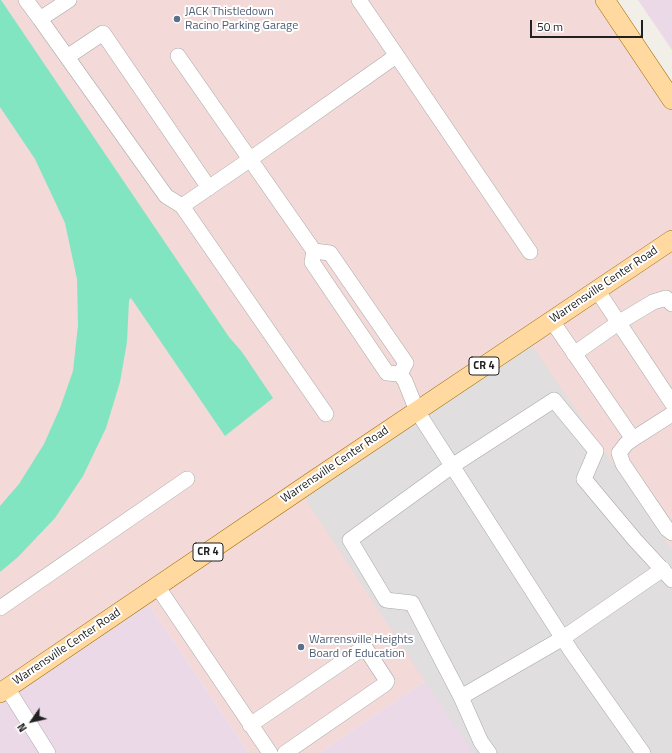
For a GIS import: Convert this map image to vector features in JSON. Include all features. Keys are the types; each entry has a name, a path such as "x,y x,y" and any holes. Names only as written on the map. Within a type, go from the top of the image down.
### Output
{"main road":[{"path":"605,0 672,100"},
{"name":"Warrensville Center Road","path":"3,691 416,411 597,290 671,243"}],"lane":[{"path":"26,0 166,196 182,206 326,414"},
{"path":"40,20 69,0"},
{"path":"359,0 530,252"},
{"path":"67,57 103,33 209,188"},
{"path":"178,56 314,250 330,253 406,363 400,374"},
{"path":"182,206 396,56"},
{"path":"314,250 312,262 387,373 400,374"},
{"path":"597,290 672,403"},
{"path":"574,354 618,322 653,302 666,298 672,304"},
{"path":"552,321 633,439"},
{"path":"400,374 405,381 416,411 563,638 643,753"},
{"path":"461,697 563,638 667,574 635,540 584,478 596,451 554,400 452,466 350,540 386,600 412,603 461,697 481,742 488,753"},
{"path":"672,414 626,444 619,453 623,464 667,529 672,533"},
{"path":"0,608 186,479"},
{"path":"157,586 270,753"},
{"path":"250,725 363,648 366,649 386,681 385,684 285,753"},
{"path":"3,691 48,753"}],"shaded area":[{"path":"0,0 605,0 672,99 672,549 526,337 299,489 425,681 319,753 249,753 143,596 0,693"},
{"path":"638,0 672,0 672,50"},
{"path":"527,337 672,549 672,753 472,753 295,492"},
{"path":"143,596 249,753 0,753 0,693"},
{"path":"425,681 474,753 319,753"}],"green space":[{"path":"0,0 229,337 242,352 273,398 225,436 131,298 129,300 127,342 120,382 106,428 83,476 55,518 18,557 0,572 0,506 19,484 44,444 60,408 73,371 78,325 77,279 65,223 35,159 0,107"}],"place":[{"name":"JACK Thistledown Racino Parking Garage","path":"177,19"},
{"name":"Warrensville Heights Board of Education","path":"301,647"}]}
